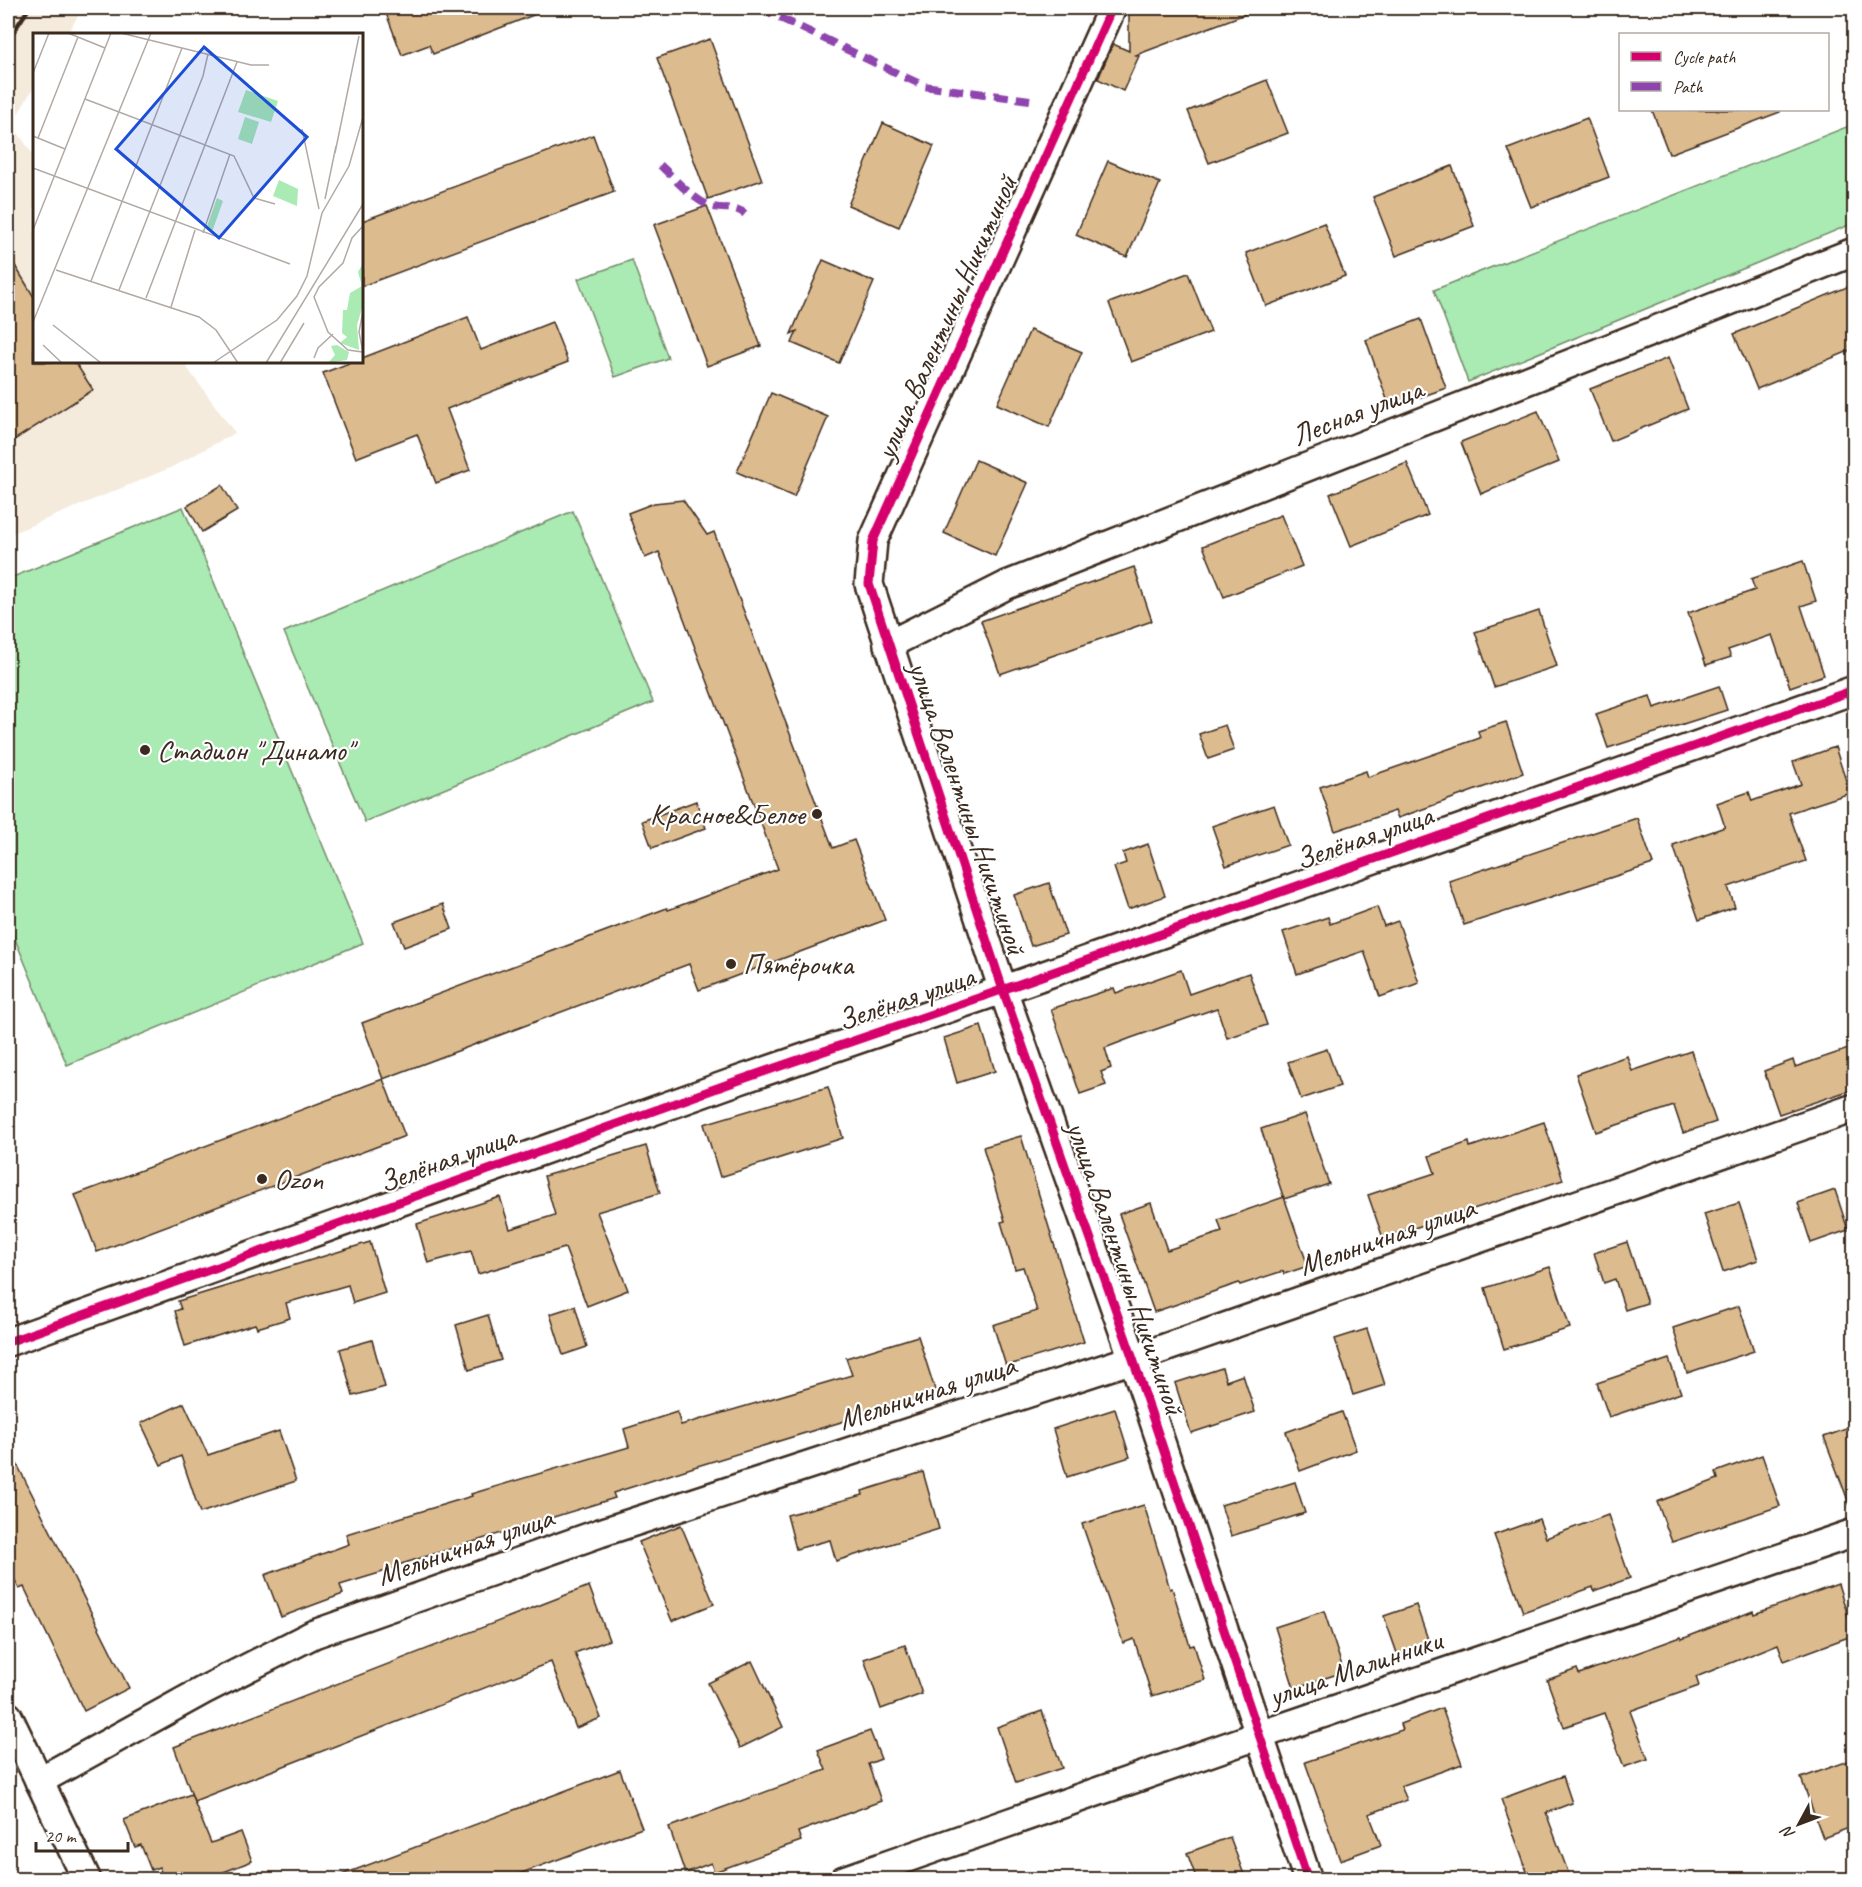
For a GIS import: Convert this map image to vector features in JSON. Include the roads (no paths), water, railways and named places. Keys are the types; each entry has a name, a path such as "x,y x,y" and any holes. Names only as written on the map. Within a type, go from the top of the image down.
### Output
{"street":[{"name":"улица Валентины Никитиной","path":"1112,8 873,541 869,584 1003,990 1133,1359 1308,1880"},
{"name":"Лесная улица","path":"888,645 1007,585 1854,252"},
{"name":"Зелёная улица","path":"8,1342 723,1086 1003,990 1854,690"},
{"name":"Мельничная улица","path":"39,1781 204,1690 314,1634 600,1533 1133,1359 1854,1108"},
{"name":"улица Малинники","path":"844,1880 1260,1735 1854,1533"},
{"path":"8,1716 87,1880"}],"railway":[{"path":"8,40 29,8"}],"place":[{"name":"Стадион \"Динамо\"","path":"145,750"},
{"name":"Красное&Белое","path":"817,814"},
{"name":"Пятёрочка","path":"731,964"},
{"name":"Ozon","path":"262,1179"}]}
